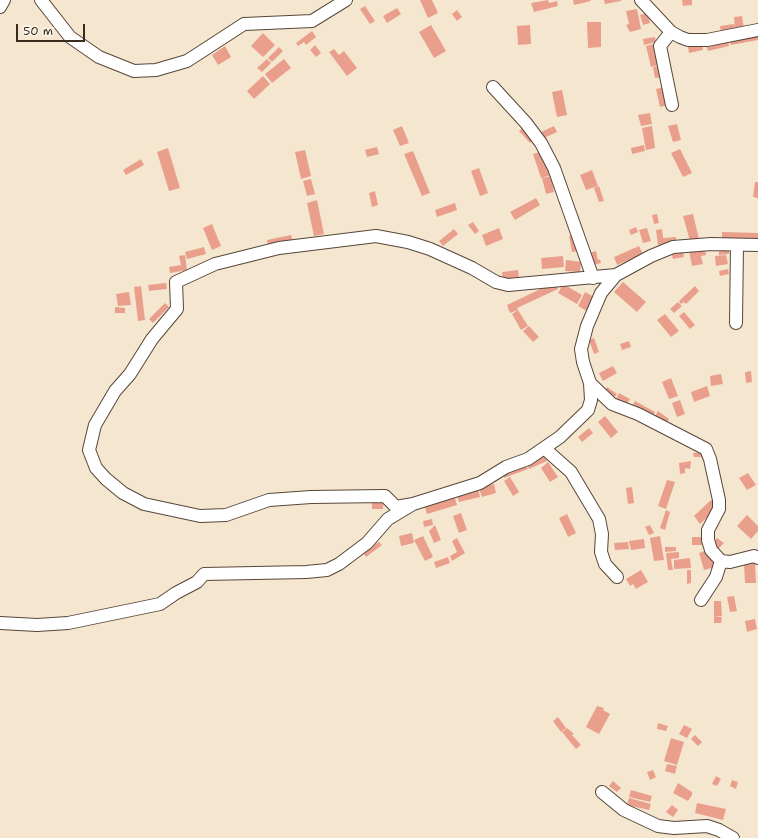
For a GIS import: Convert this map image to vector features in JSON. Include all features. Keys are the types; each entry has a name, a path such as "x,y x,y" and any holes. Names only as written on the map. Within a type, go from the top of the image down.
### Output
{"street":[{"path":"0,7 4,0"},
{"path":"41,0 70,37 99,57 134,71 156,70 187,60 244,24 312,21 346,0"},
{"path":"641,0 671,32 680,38 688,40 707,40 758,30"},
{"path":"671,32 660,46 672,105"},
{"path":"493,87 526,123 541,143 554,168 593,278"},
{"path":"616,275 593,278 571,278 524,285 508,285 496,282 472,268 430,248 376,236 279,248 215,264 176,282 177,309 152,339 130,374 115,390 96,425 90,450 96,468 106,479 123,493 144,504 200,516 226,515 269,500 324,496 385,496 396,507 413,504 480,483 506,466 528,459 560,438 588,410 591,400 590,383 583,362 582,349 586,326 601,293 616,275 650,256 674,247 711,244 758,245"},
{"path":"736,323 737,245"},
{"path":"590,383 612,404 638,414 706,449 714,479 719,509 708,530 708,540 711,550 721,561 730,562 757,555"},
{"path":"544,448 571,472 599,519 602,534 601,552 605,564 617,577"},
{"path":"0,623 37,625 68,623 160,604 176,593 197,582 204,574 327,570 348,558 367,543 388,519 413,504"},
{"path":"701,600 716,577 721,561"},
{"path":"602,792 624,810 658,826 674,828 707,826 719,830 732,838"}],"building":[{"path":"420,0 432,0 438,13 428,18"},
{"path":"548,0 549,3 557,1 558,6 534,12 531,3"},
{"path":"573,0 590,0 591,1 574,5"},
{"path":"604,0 621,0 621,1 605,4"},
{"path":"682,0 692,0 692,5 683,6"},
{"path":"365,6 375,21 370,24 360,9"},
{"path":"397,8 401,14 387,23 383,16"},
{"path":"637,9 641,29 630,32 626,25 629,24 626,11"},
{"path":"457,10 462,17 457,21 452,14"},
{"path":"647,13 650,23 643,25 640,15"},
{"path":"742,16 744,29 735,30 734,17"},
{"path":"587,22 601,22 601,47 588,48"},
{"path":"734,24 735,31 721,33 720,26"},
{"path":"431,25 446,51 434,58 419,32"},
{"path":"530,25 531,44 518,45 517,26"},
{"path":"312,31 316,37 306,45 304,42 298,46 296,43"},
{"path":"263,33 275,45 263,57 251,46"},
{"path":"758,34 758,40 731,45 729,39 744,36 745,41 745,36"},
{"path":"655,37 656,42 644,45 643,39"},
{"path":"728,39 729,46 708,51 706,44"},
{"path":"654,44 659,65 651,67 646,46"},
{"path":"702,44 703,50 689,53 688,47"},
{"path":"315,45 321,53 316,57 310,50"},
{"path":"225,46 231,57 218,65 212,55"},
{"path":"279,47 283,51 272,62 268,58"},
{"path":"334,49 339,55 344,51 357,68 347,76 329,52"},
{"path":"267,59 271,63 262,72 257,68"},
{"path":"284,59 291,68 272,83 265,74"},
{"path":"659,66 662,77 655,78 653,67"},
{"path":"263,76 270,84 254,99 247,91"},
{"path":"664,87 668,105 660,107 656,89"},
{"path":"562,90 567,115 557,117 552,92"},
{"path":"650,113 652,124 641,126 638,115"},
{"path":"677,124 681,140 673,142 668,126"},
{"path":"402,126 409,143 400,146 393,130"},
{"path":"554,126 557,132 544,138 541,132"},
{"path":"652,126 655,148 646,150 642,128"},
{"path":"524,127 535,139 530,143 519,131"},
{"path":"644,145 645,151 632,154 631,148"},
{"path":"377,147 379,154 367,157 365,150"},
{"path":"168,148 180,188 169,191 157,152"},
{"path":"680,149 692,173 683,177 671,153"},
{"path":"305,150 311,176 301,179 295,152"},
{"path":"413,151 430,193 422,196 404,154"},
{"path":"543,151 551,175 541,178 533,154"},
{"path":"141,159 144,165 126,175 123,170"},
{"path":"479,168 488,193 480,196 471,171"},
{"path":"592,170 598,186 586,190 580,175"},
{"path":"551,176 554,192 546,194 542,178"},
{"path":"311,179 315,194 307,196 303,181"},
{"path":"755,182 758,182 758,198 753,197"},
{"path":"599,186 604,201 599,202 594,188"},
{"path":"375,191 378,205 372,207 369,193"},
{"path":"536,198 540,205 515,220 510,212"},
{"path":"317,200 324,234 314,236 307,203"},
{"path":"455,203 457,210 437,217 435,210"},
{"path":"657,214 659,223 654,224 652,215"},
{"path":"693,214 699,239 690,241 683,216"},
{"path":"473,222 479,231 475,234 468,225"},
{"path":"212,224 221,246 212,250 203,228"},
{"path":"636,227 638,232 631,235 629,230"},
{"path":"499,228 503,239 486,246 482,235"},
{"path":"647,228 651,241 643,243 639,230"},
{"path":"454,229 458,234 443,246 439,241"},
{"path":"662,229 663,238 676,237 676,243 658,245 656,230"},
{"path":"722,232 758,233 758,241 722,241"},
{"path":"291,235 293,241 268,247 267,240"},
{"path":"575,235 578,251 572,252 569,236"},
{"path":"639,246 643,254 617,265 614,257"},
{"path":"204,247 206,254 187,259 185,252"},
{"path":"705,249 706,255 701,256 703,264 692,266 689,251"},
{"path":"719,249 729,249 729,254 719,255"},
{"path":"683,250 684,257 673,259 671,252"},
{"path":"596,251 598,260 600,259 601,263 593,265 589,253"},
{"path":"185,255 187,270 170,273 169,267 181,265 179,256"},
{"path":"726,255 728,264 716,266 715,256"},
{"path":"563,256 564,267 542,269 541,258"},
{"path":"566,260 581,262 580,272 565,271"},
{"path":"728,269 729,274 720,276 719,271"},
{"path":"518,270 519,277 503,279 502,272"},
{"path":"555,282 558,289 517,308 518,310 510,313 507,305"},
{"path":"623,282 646,302 637,312 614,292"},
{"path":"166,283 167,289 149,291 148,285"},
{"path":"563,284 582,295 577,304 558,293"},
{"path":"141,286 145,320 138,321 134,287"},
{"path":"695,286 699,291 686,304 684,302 681,304 679,301"},
{"path":"129,292 131,305 118,306 116,294"},
{"path":"585,292 594,297 587,311 578,306"},
{"path":"678,302 682,306 674,313 670,309"},
{"path":"165,303 169,307 153,323 149,319"},
{"path":"115,307 125,308 125,313 115,313"},
{"path":"518,310 528,326 521,330 512,314"},
{"path":"684,312 695,325 690,329 679,316"},
{"path":"665,314 679,331 671,337 657,320"},
{"path":"529,326 539,337 533,342 523,331"},
{"path":"594,338 599,352 594,354 589,340"},
{"path":"629,341 631,347 622,350 620,344"},
{"path":"613,366 617,373 603,381 599,373"},
{"path":"751,371 752,382 746,383 745,372"},
{"path":"721,374 723,384 711,386 710,376"},
{"path":"671,378 678,396 669,399 662,382"},
{"path":"707,386 710,396 694,402 691,392"},
{"path":"607,387 617,394 613,399 604,392"},
{"path":"619,393 630,399 627,404 616,399"},
{"path":"680,400 685,414 677,417 672,403"},
{"path":"635,401 655,412 652,418 632,406"},
{"path":"658,411 669,419 666,424 655,416"},
{"path":"605,416 618,432 611,438 598,422"},
{"path":"589,428 593,433 582,442 578,437"},
{"path":"704,452 707,460 703,461 701,457 694,457 693,453"},
{"path":"544,455 547,461 529,469 526,462"},
{"path":"691,461 690,469 685,468 685,473 680,474 679,463"},
{"path":"548,462 558,477 550,482 541,468"},
{"path":"525,463 528,469 504,478 502,472"},
{"path":"748,473 756,485 747,490 739,478"},
{"path":"510,477 519,492 513,496 504,481"},
{"path":"667,480 675,482 666,509 658,506"},
{"path":"494,484 496,493 482,497 479,488"},
{"path":"632,487 634,503 628,504 626,488"},
{"path":"478,488 480,497 459,502 456,493"},
{"path":"454,495 457,505 427,514 424,504"},
{"path":"372,498 384,498 383,509 372,509"},
{"path":"711,500 718,507 700,524 694,516"},
{"path":"666,510 670,512 665,530 660,528"},
{"path":"461,513 467,530 459,533 453,516"},
{"path":"567,514 576,533 568,537 559,518"},
{"path":"747,515 758,526 758,531 751,539 737,526"},
{"path":"432,519 433,525 424,527 423,521"},
{"path":"435,525 441,540 434,543 429,531"},
{"path":"650,525 654,533 649,535 645,527"},
{"path":"412,533 414,543 401,546 399,536"},
{"path":"423,536 433,557 425,561 414,540"},
{"path":"660,536 664,560 654,561 650,538"},
{"path":"692,537 706,537 706,545 692,545"},
{"path":"457,538 465,553 452,561 450,556 457,552 452,541"},
{"path":"717,538 724,543 717,550 711,545"},
{"path":"644,539 645,548 631,550 629,541"},
{"path":"379,542 382,545 366,557 363,552"},
{"path":"628,542 629,549 615,550 614,543"},
{"path":"665,547 676,547 676,551 665,552"},
{"path":"708,550 712,555 715,567 704,570 699,553"},
{"path":"679,552 679,558 671,559 673,570 668,570 666,553"},
{"path":"448,557 450,563 436,568 434,562"},
{"path":"690,558 691,568 674,569 674,560"},
{"path":"755,563 756,583 745,583 744,564"},
{"path":"641,570 648,582 636,589 633,584 630,586 626,579"},
{"path":"687,570 691,570 691,583 687,584"},
{"path":"734,596 737,611 730,612 727,597"},
{"path":"714,601 721,601 722,616 714,616"},
{"path":"714,616 722,617 721,623 714,623"},
{"path":"755,619 757,629 747,632 745,621"},
{"path":"597,706 604,708 603,710 610,714 599,734 586,727"},
{"path":"558,717 566,728 561,732 553,721"},
{"path":"658,723 668,726 666,731 657,729"},
{"path":"684,725 692,729 687,738 679,734"},
{"path":"567,728 574,734 572,735 581,745 576,749 562,732"},
{"path":"695,735 702,742 698,746 691,739"},
{"path":"671,738 684,742 677,765 664,761"},
{"path":"667,764 677,766 675,774 665,771"},
{"path":"653,770 656,777 650,780 647,772"},
{"path":"716,776 721,779 717,786 712,784"},
{"path":"732,780 738,782 736,789 730,786"},
{"path":"613,781 621,788 617,792 609,786"},
{"path":"678,783 692,792 692,795 688,801 673,793"},
{"path":"631,790 652,796 650,802 629,797"},
{"path":"629,798 651,804 649,810 627,805"},
{"path":"697,803 726,809 723,820 695,813"},
{"path":"672,805 678,810 673,817 666,812"}]}
